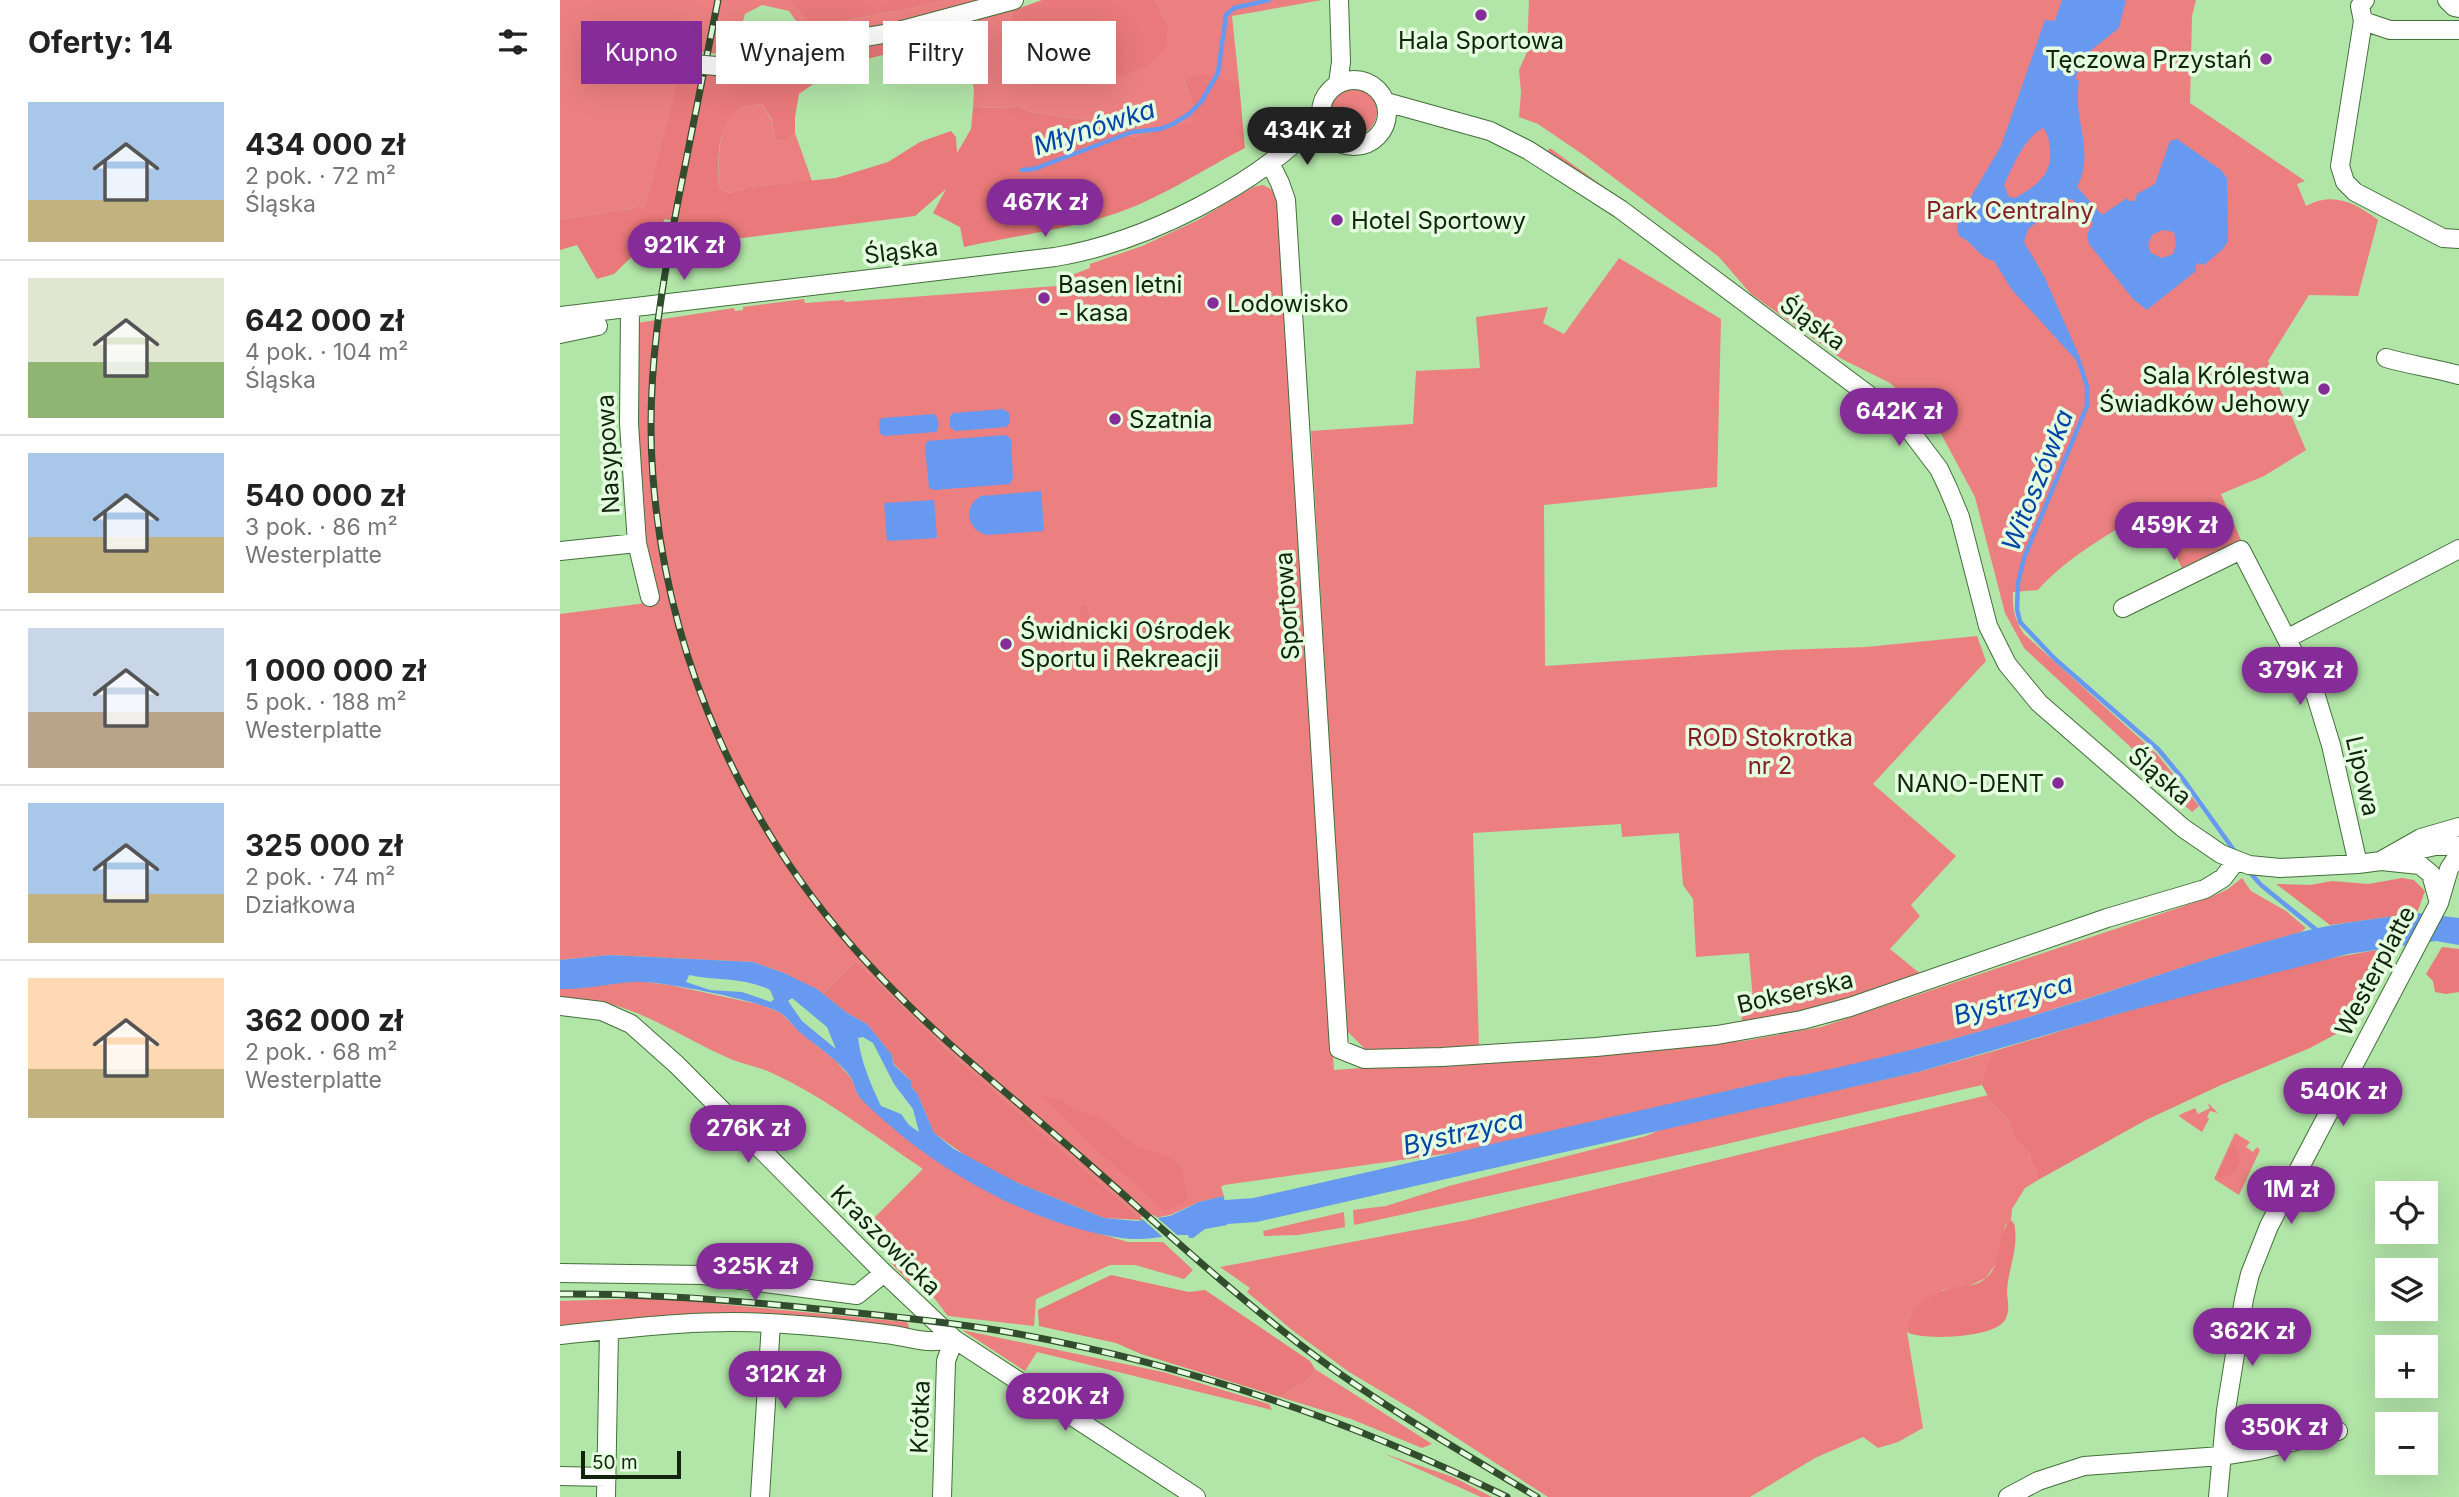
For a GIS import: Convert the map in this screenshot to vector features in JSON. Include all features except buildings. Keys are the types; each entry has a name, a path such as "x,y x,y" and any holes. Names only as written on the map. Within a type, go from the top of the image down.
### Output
{"street":[{"path":"702,65 716,66 739,59 895,32 1014,0"},
{"path":"1338,83 1341,30 1339,0"},
{"path":"2365,0 2360,6 2363,21 2340,166 2345,182 2355,192 2443,238 2459,239"},
{"path":"2447,0 2454,8 2459,8"},
{"path":"2363,21 2390,30 2459,30"},
{"path":"1341,30 1363,80"},
{"path":"1350,79 1363,80 1381,92 1386,102 1388,112 1382,132 1364,145 1342,144 1323,126 1321,118 1324,98 1338,83 1350,79"},
{"name":"Śląska","path":"1386,102 1478,127 1512,140 1597,194 1656,236 1902,420 1939,469 1948,488 1960,517 1988,626 2007,664 2039,703 2183,828 2221,854 2261,867 2358,864 2435,846 2459,846"},
{"name":"Śląska","path":"560,316 1075,254 1102,247 1190,212 1269,163 1306,134 1321,118"},
{"name":"Śląska","path":"1382,132 1404,122 1439,118"},
{"name":"Śląska","path":"1269,163 1333,138"},
{"name":"Sportowa","path":"1269,163 1280,183 1287,213 1339,1049"},
{"name":"Nasypowa","path":"630,308 629,423 637,543 650,597"},
{"path":"560,334 597,326"},
{"path":"2386,358 2459,375"},
{"path":"560,551 637,543"},
{"path":"2288,638 2459,549"},
{"name":"Lipowa","path":"2123,608 2241,550 2316,696 2331,745 2358,864"},
{"name":"Śląska","path":"2385,859 2421,838 2459,827"},
{"name":"Westerplatte","path":"2218,1497 2226,1410 2250,1274 2269,1226 2439,903 2449,869 2459,854"},
{"path":"2385,859 2414,863 2426,869 2435,884 2439,903"},
{"name":"Bokserska","path":"1339,1049 1364,1059 1441,1057 1583,1048 1717,1035 1802,1020 1850,1007 2107,918 2205,889 2223,878 2236,861"},
{"name":"Westerplatte","path":"2439,903 2459,881"},
{"name":"Kraszowicka","path":"560,1006 611,1014 642,1033 954,1339 1196,1497"},
{"path":"560,1273 702,1275 857,1295 884,1273"},
{"path":"560,1335 718,1321 771,1323 891,1335 915,1341 954,1339"},
{"path":"760,1497 771,1323"},
{"path":"606,1497 609,1330"},
{"name":"Krótka","path":"942,1497 946,1360 954,1339"},
{"path":"2008,1497 2038,1480 2084,1466 2221,1457 2338,1431"},
{"path":"560,1476 607,1477"}],"green space":[{"path":"560,0 788,0 808,21 796,21 789,11 762,5 745,14 743,21 716,21 716,54 702,52 702,21 581,21 581,84 677,84 645,206 560,220"},
{"path":"947,0 994,0 914,21 883,21 883,28 869,30 869,21 841,21"},
{"path":"1155,0 1322,0 1232,16 1239,83 1184,79 1193,106 1193,121 1135,137 1106,130 1088,120 1031,112 1019,107 973,108 973,84 988,84 988,21 977,21 979,16 1011,11 1012,21 1002,21 1002,84 1116,84 1116,29 1168,25"},
{"name":"Park Centralny","path":"1529,0 2196,0 2192,16 2190,103 2305,181 2297,184 2306,206 2326,199 2335,199 2353,204 2378,220 2358,296 2309,295 2268,361 2306,450 2264,476 2221,494 2241,540 2182,568 2151,508 2077,555 2038,590 2013,592 2015,614 2024,634 2157,754 2199,806 2192,812 2155,779 2138,754 2024,648 2005,613 1975,497 1939,430 1890,383 1842,359 1751,294 1719,257 1585,156 1538,124 1519,117 1519,70 1527,52"},
{"path":"1354,89 1370,96 1377,112 1370,128 1354,135 1338,128 1331,112 1338,96"},
{"path":"762,104 772,121 775,140 785,141 795,133 812,181 750,187 730,193 719,189 719,150 726,122 737,109"},
{"path":"1550,148 1604,187 1547,152"},
{"name":"Świdnicki Ośrodek Sportu i Rekreacji","path":"1263,185 1273,190 1278,203 1334,1070 1744,1041 1821,1027 2211,897 2242,878 2251,891 2286,911 2306,928 2301,932 2001,1026 1847,1067 1758,1084 1479,1149 1224,1185 1221,1187 1224,1196 1199,1202 1170,1215 1143,1220 947,1050 856,961 823,994 784,973 753,962 609,955 560,960 560,614 654,602 638,471 637,323 734,308 735,311 743,310 743,307 804,299 805,303 845,302 1056,286 1072,275 1090,268 1090,264 1142,246 1198,220 1253,187"},
{"name":"ROD Stokrotka nr 2","path":"1619,258 1721,319 1717,487 1544,505 1545,666 1866,647 1977,636 1986,661 1873,784 1956,856 1911,905 1920,916 1890,949 1922,975 1812,1011 1742,1023 1740,1003 1753,1001 1749,953 1696,957 1693,899 1683,885 1679,833 1622,837 1621,824 1473,833 1479,1047 1366,1050 1345,1029 1311,431 1413,424 1416,371 1480,368 1476,317 1548,307 1543,323 1564,334"},
{"path":"637,981 670,985 762,1005 781,1013 835,1060 851,1078 858,1095 910,1141 955,1172 1008,1202 1046,1218 1128,1242 1163,1242 1193,1270 1184,1279 1135,1265 1110,1265 1036,1299 1034,1326 948,1316 924,1287 915,1280 909,1282 891,1263 892,1248 868,1224 923,1169 831,1106 774,1074 730,1059 626,1009 584,999 560,998 560,989"},
{"path":"1994,1051 1982,1085 1696,1151 1354,1225 1353,1210 1386,1206 1449,1186 1646,1136 1662,1129 1918,1072"},
{"path":"1988,1095 1993,1105 2008,1120 2015,1140 2029,1153 2038,1180 2025,1188 2012,1209 2011,1220 2005,1226 1997,1262 1986,1278 1967,1287 1943,1290 1910,1315 1907,1332 1923,1428 1898,1442 1878,1448 1863,1437 1815,1458 1750,1497 1548,1497 1420,1414 1349,1372 1292,1330 1247,1292 1250,1288 1220,1267 1468,1220"},
{"path":"2207,1102 2218,1113 2210,1111 2202,1132 2180,1117 2179,1115 2195,1108 2198,1114 2210,1108"},
{"path":"2235,1133 2250,1142 2246,1147 2253,1152 2257,1147 2260,1150 2239,1195 2214,1179"},
{"path":"1344,1212 1345,1227 1298,1235 1264,1236 1263,1231"},
{"path":"657,1298 907,1322 910,1330 716,1314 560,1325 560,1301"},
{"path":"962,1330 1163,1372 1269,1404 1272,1410 1037,1352 1025,1371"},
{"path":"1315,1369 1432,1444 1422,1448 1351,1419 1280,1397 1310,1379"},
{"path":"1385,1454 1453,1477 1492,1497 1481,1497"}],"shaded area":[{"path":"788,0 947,0 841,21 808,21"},
{"path":"1042,0 1155,0 1168,25 1165,50 1144,68 1116,78 1116,21 1012,21 1011,11"},
{"path":"883,44 883,55 869,58 869,46"},
{"path":"716,73 716,84 813,84 799,94 795,133 785,141 775,140 772,120 762,104 735,111 723,131 718,160 719,189 730,193 750,187 836,178 888,162 920,142 951,131 956,137 957,153 971,129 973,108 1019,107 1031,112 1088,120 1106,130 1135,137 1192,121 1193,106 1184,79 1205,74 1239,83 1245,148 1163,193 1111,215 964,247 960,227 933,213 946,189 915,216 710,242 704,247 685,223 665,219 655,234 614,274 597,279 577,245 560,250 560,220 645,206 677,84 702,84 702,76"},
{"path":"1084,604 1088,607 1090,626 1085,631 1081,627 1080,608"},
{"path":"2402,878 2414,880 2425,891 2417,913 2330,925 2276,884 2310,885 2332,881 2368,884"},
{"path":"2397,947 2376,991 2349,1027 2310,1048 2146,1120 2038,1180 2029,1153 2015,1140 2008,1120 1993,1105 1982,1085 1994,1051 2245,978 2346,955"},
{"path":"2442,947 2459,949 2459,992 2435,992 2433,981 2426,974"},
{"path":"856,961 947,1050 1143,1220 1104,1218 1018,1183 973,1161 934,1133 917,1093 911,1087 911,1081 893,1063 892,1055 867,1024 847,1013 823,994"},
{"path":"1042,1096 1103,1119 1133,1143 1173,1160 1182,1172 1188,1199 1165,1211"},
{"path":"2235,1145 2240,1161 2238,1165 2229,1175 2217,1177 2231,1146"},
{"path":"2011,1220 2015,1225 2016,1237 2007,1286 2008,1310 2005,1320 1988,1331 1958,1336 1915,1335 1907,1332 1910,1316 1925,1300 1950,1289 1982,1281 1992,1272 2003,1233"},
{"path":"1111,1275 1189,1292 1205,1290 1310,1361 1315,1369 1310,1379 1280,1397 1141,1354 1116,1343 1039,1326 1038,1310"}],"water":[{"path":"2062,0 2126,0 2119,28 2084,56 2075,79 2079,81 2078,109 2084,148 2082,174 2077,187 2102,215 2127,198 2129,201 2135,201 2137,194 2155,184 2170,141 2177,139 2221,170 2227,178 2228,241 2223,249 2204,265 2198,263 2196,271 2147,310 2133,299 2089,244 2087,234 2093,223 2072,199 2066,200 2028,229 2024,242 2044,276 2080,362 2012,290 1994,261 1983,256 1959,236 1957,227 1959,217 2001,146 2045,20 2055,21","holes":["2043,128 2050,148 2046,173 2030,189 2015,198 2009,197 2004,185 2011,169 2030,138","2162,230 2174,232 2176,244 2173,254 2162,258 2151,253 2148,245 2152,235"]},
{"path":"1003,409 1009,413 1010,423 1006,427 956,431 950,427 953,413"},
{"path":"934,414 938,423 936,432 884,436 880,433 879,421 882,418"},
{"path":"1006,435 1011,439 1013,478 1010,484 934,490 929,488 925,447 927,441"},
{"path":"1041,491 1044,531 987,535 971,523 971,506 981,496"},
{"path":"934,500 937,538 887,541 884,503"},
{"path":"2417,913 2459,918 2459,945 2436,941 2348,954 2125,1012 1918,1072 1765,1107 1758,1084 1880,1058 1972,1034 2226,953 2301,932"},
{"path":"609,955 753,962 784,973 817,989 847,1013 867,1024 892,1055 893,1064 911,1081 911,1087 917,1093 934,1133 954,1149 1018,1183 1104,1218 1137,1221 1170,1216 1199,1202 1224,1196 1227,1225 1205,1229 1193,1238 1179,1235 1135,1239 1086,1231 1051,1220 981,1188 917,1147 862,1100 850,1076 839,1064 779,1012 731,997 646,982 560,989 560,960","holes":["689,975 750,983 770,990 774,999 771,1002 742,992 710,990 686,982","792,998 827,1027 836,1049 802,1021 788,1001","863,1037 873,1043 894,1084 913,1109 919,1132 909,1125 901,1114 881,1106 864,1065 858,1038"]}],"pier":[{"path":"1154,1215 1182,1239 1165,1239 1140,1217"}],"waterway":[{"name":"Młynówka","path":"1022,170 1034,169 1132,132 1160,129 1189,114 1201,102 1218,73 1226,15 1234,8 1269,0"},
{"name":"Witoszówka","path":"2078,359 2087,386 2087,406 2024,558 2018,583 2017,609 2020,622 2055,659 2158,749 2236,853"},
{"name":"Witoszówka","path":"2247,869 2261,885 2319,932"},
{"name":"Bystrzyca","path":"1193,1219 1226,1212 1255,1210 1793,1088"}],"railway":[{"path":"718,0 662,294 653,367 651,440 661,545 675,612 695,678 720,741 751,802 786,860 827,916 896,993 974,1066 1216,1276 1298,1343 1385,1404 1537,1497"},
{"path":"560,1294 657,1296 786,1306 956,1324 1068,1344 1197,1376 1261,1396 1385,1442 1507,1497"}],"place":[{"name":"Hala Sportowa","path":"1481,15"},
{"name":"Tęczowa Przystań","path":"2266,59"},
{"name":"Hotel Sportowy","path":"1337,220"},
{"name":"Basen letni - kasa","path":"1044,298"},
{"name":"Lodowisko","path":"1213,303"},
{"name":"Sala Królestwa Świadków Jehowy","path":"2324,389"},
{"name":"Szatnia","path":"1115,419"},
{"name":"Świdnicki Ośrodek Sportu i Rekreacji","path":"1006,644"},
{"name":"NANO-DENT","path":"2058,783"}]}
